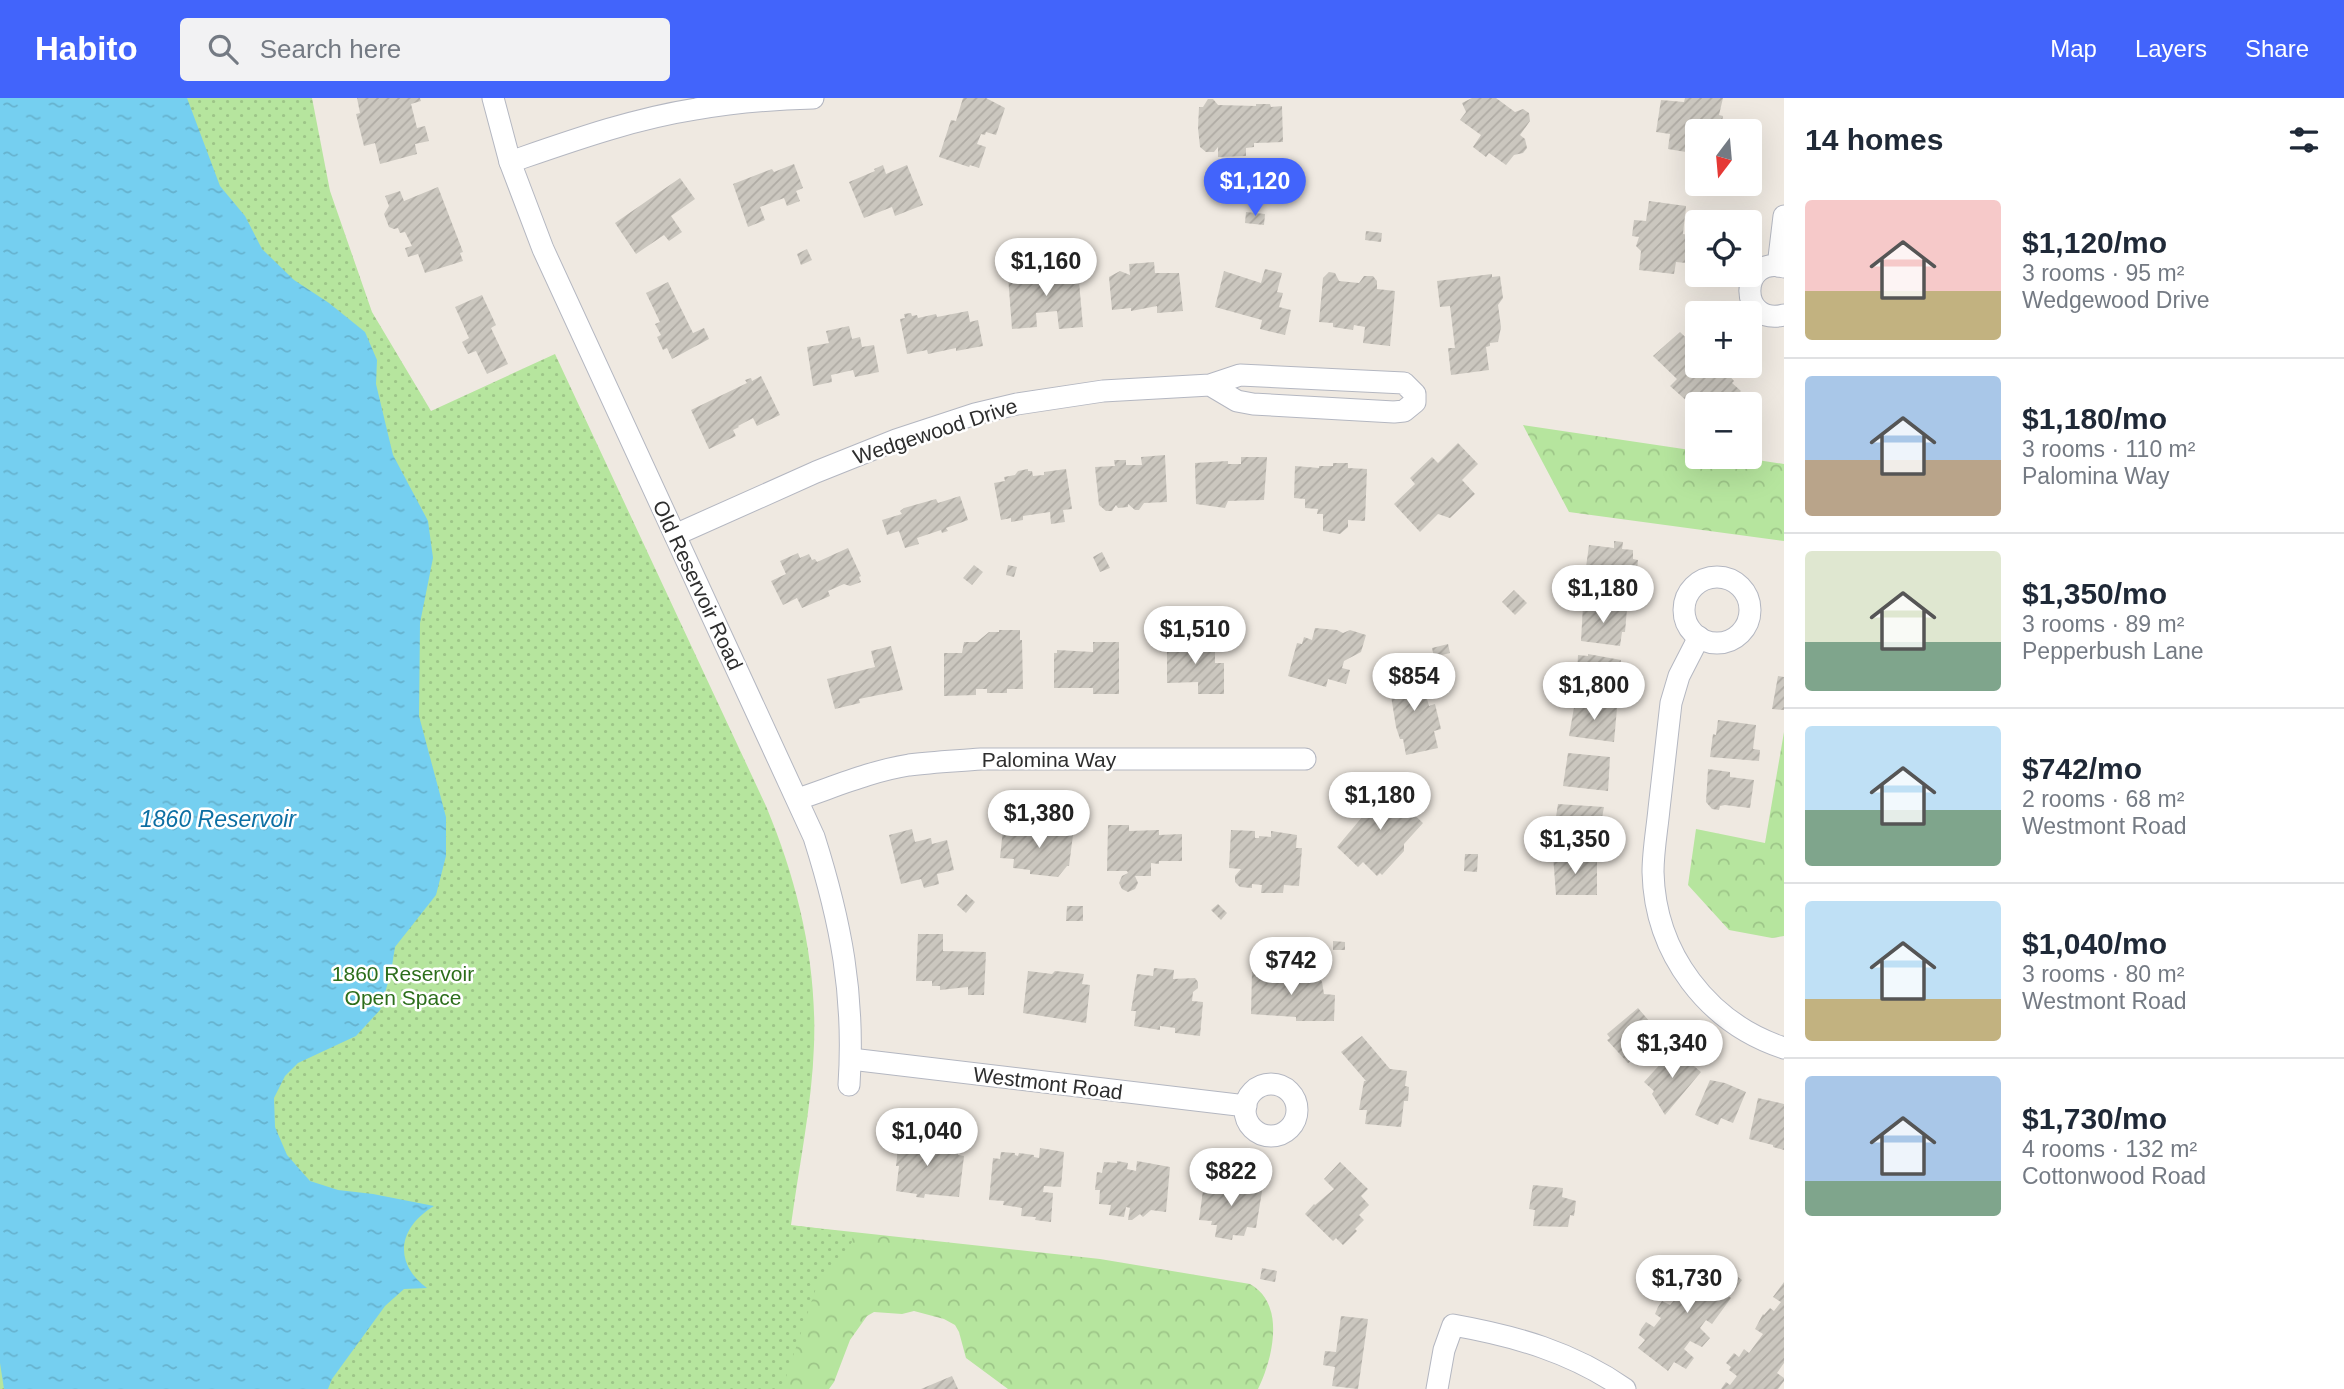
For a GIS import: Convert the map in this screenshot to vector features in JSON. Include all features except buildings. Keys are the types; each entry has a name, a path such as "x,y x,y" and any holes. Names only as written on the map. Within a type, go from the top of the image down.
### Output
{"street":[{"name":"Old Reservoir Road","path":"493,98 510,162 542,249 814,837 838,921 846,965 851,1059 849,1085"},
{"path":"510,162 590,135 694,109 813,98"},
{"path":"1784,216 1781,267 1763,268 1756,273 1751,281 1750,298 1760,312 1776,317 1784,315"},
{"name":"Wedgewood Drive","path":"675,535 857,455 975,414 1057,397 1103,391 1210,386 1240,375 1404,383 1415,394 1415,402 1404,411 1394,412 1253,404 1237,401 1210,386"},
{"path":"1699,637 1679,676 1671,703 1653,872 1659,913 1673,956 1709,1005 1737,1027 1784,1048"},
{"name":"Palomina Way","path":"797,799 872,774 908,765 945,761 1305,759"},
{"name":"Westmont Road","path":"851,1059 1246,1106"},
{"path":"1437,1389 1444,1350 1453,1325 1544,1346 1591,1367 1625,1389"}],"green space":[{"name":"1860 Reservoir Open Space","path":"0,98 312,98 330,191 372,312 431,411 555,354 766,806 787,864 803,923 812,983 814,1045 808,1113 791,1225 853,1233 852,1242 816,1288 782,1389 0,1389"},
{"path":"1523,425 1685,449 1685,469 1762,469 1762,461 1784,464 1784,541 1569,512"},
{"path":"1784,732 1784,936 1772,938 1729,930 1688,885 1696,829 1765,843"},
{"path":"798,1226 1100,1259 1250,1284 1269,1304 1273,1332 1268,1362 1258,1389 1008,1389 966,1358 955,1325 944,1319 914,1311 902,1314 874,1312 867,1316 850,1340 829,1389 665,1389"}],"water":[{"name":"1860 Reservoir","path":"0,98 187,98 220,186 245,216 262,249 294,280 329,303 365,332 377,360 376,384 393,455 428,521 433,558 420,623 419,716 446,817 446,856 436,895 395,947 380,1010 356,1036 298,1063 285,1076 274,1098 275,1127 287,1155 310,1181 338,1190 434,1206 413,1224 404,1245 408,1267 427,1288 404,1289 385,1306 332,1379 328,1389 4,1389 0,1363"}]}
